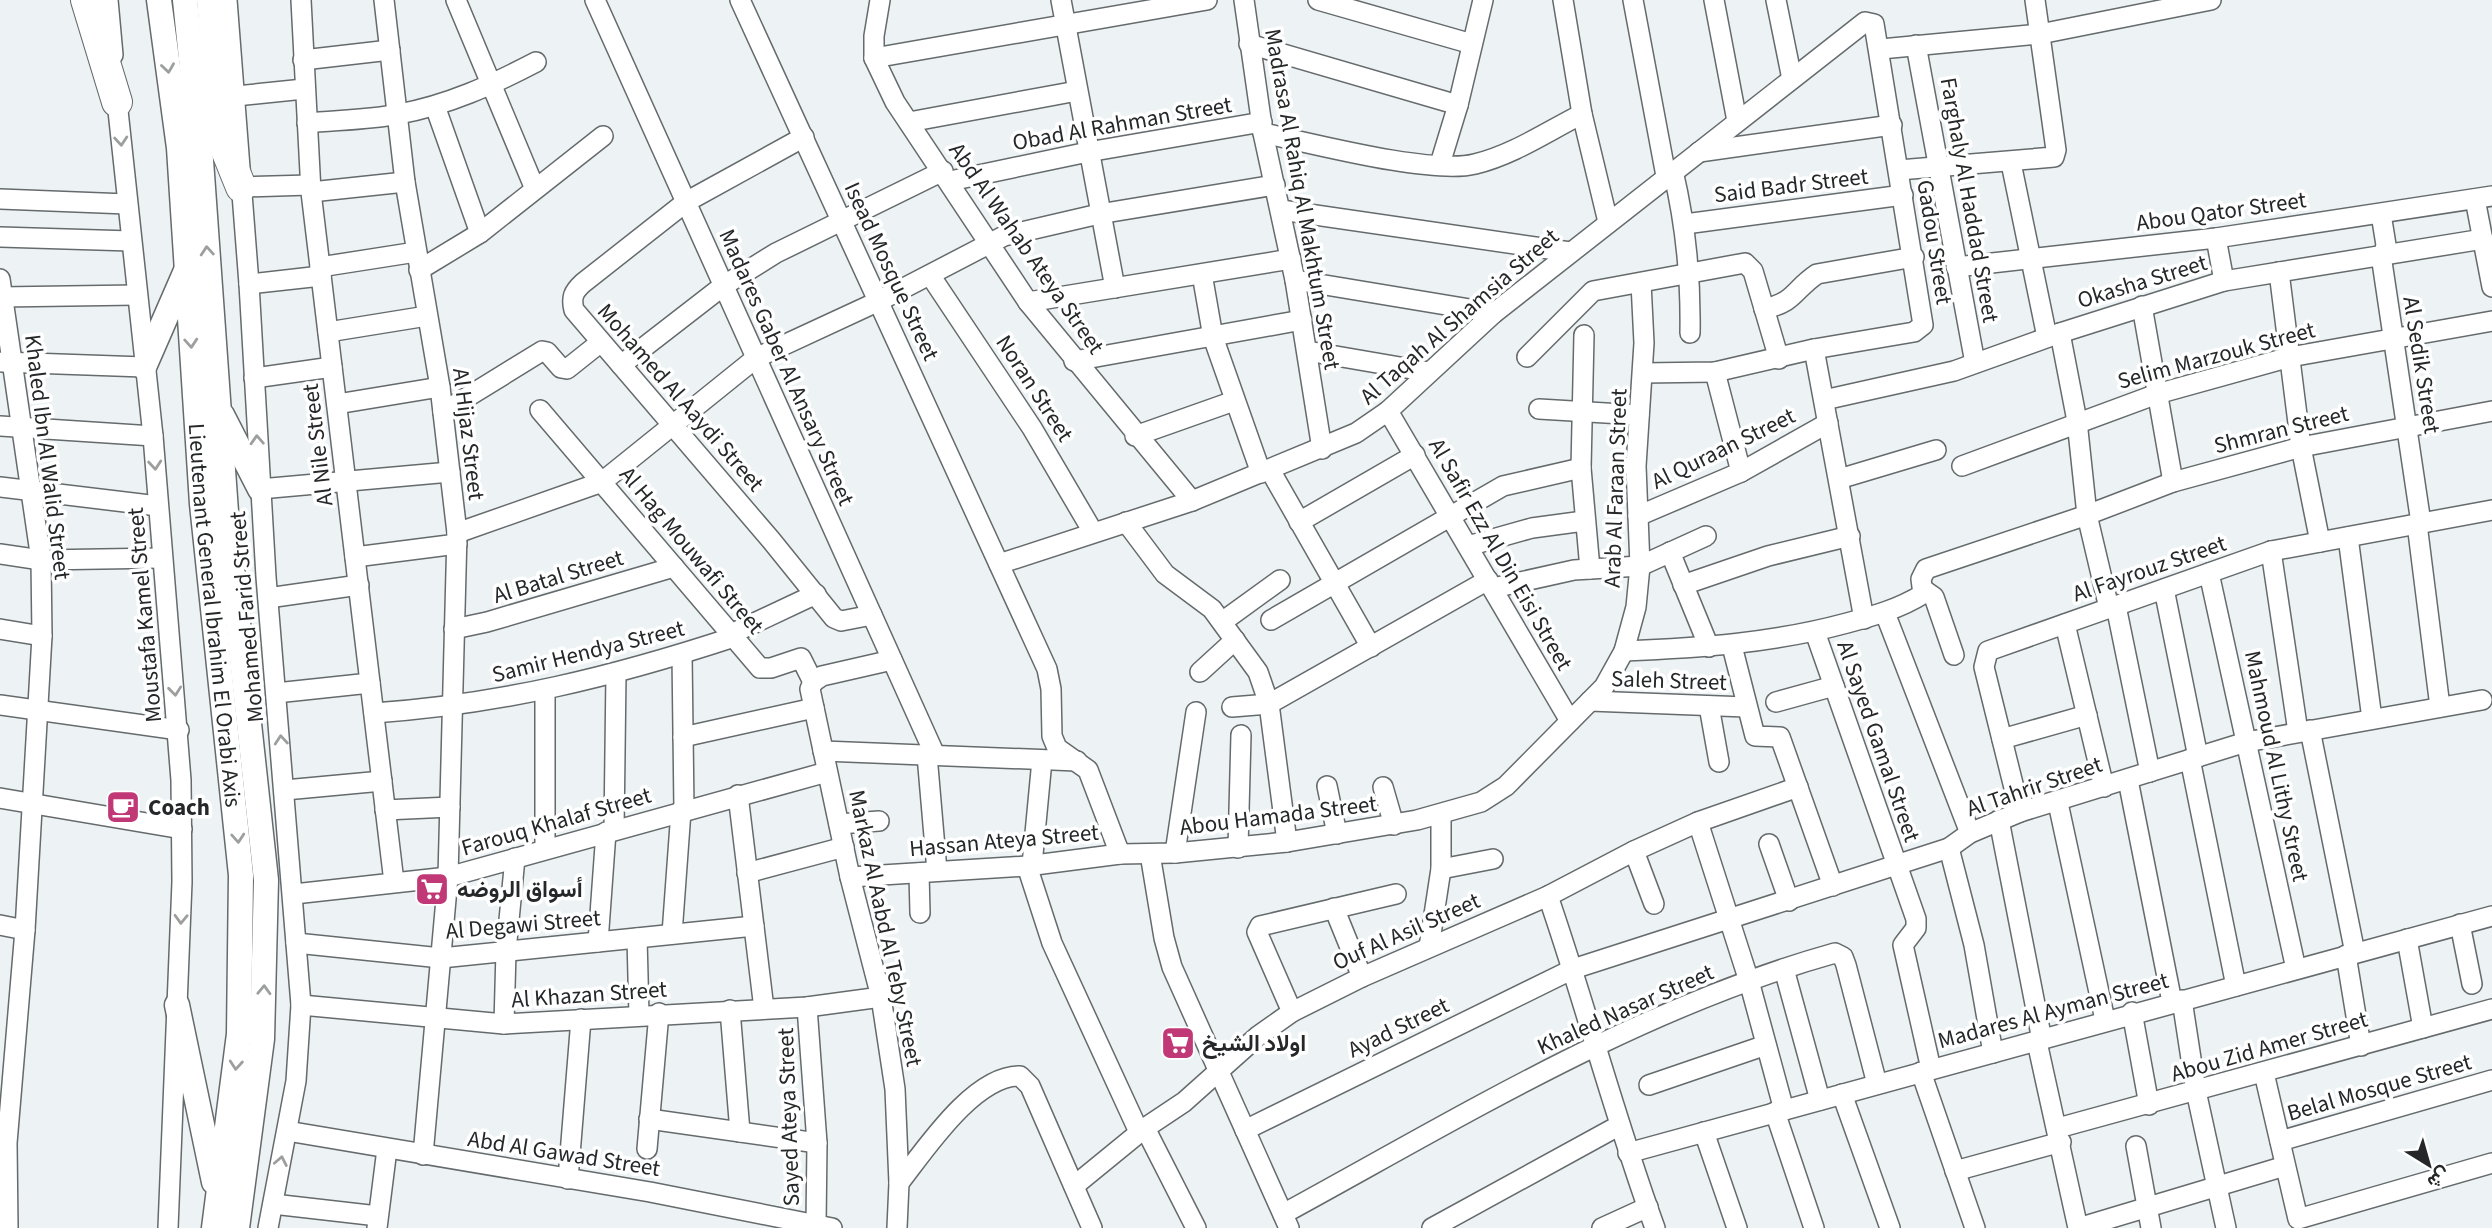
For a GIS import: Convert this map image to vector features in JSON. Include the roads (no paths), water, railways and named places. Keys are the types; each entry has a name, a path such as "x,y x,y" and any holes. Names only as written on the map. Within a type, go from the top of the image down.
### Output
{"highway":[{"path":"86,0 117,102"},
{"path":"212,0 224,145 242,187"}],"main road":[{"name":"Lieutenant General Ibrahim El Orabi Axis","path":"159,0 179,148 202,504 241,875 239,1034 214,1228"},
{"name":"Lieutenant General Ibrahim El Orabi Axis","path":"185,0 200,146 217,405 266,880 262,1038 237,1228"},
{"path":"144,367 186,270"},
{"path":"217,405 260,489"},
{"path":"177,1005 218,1201"}],"street":[{"name":"Moustafa Kamel Street","path":"108,0 136,295 153,436 178,730 183,829 168,1228"},
{"name":"Mohamed Farid Street","path":"227,0 249,284 268,598 301,1005 299,1056 268,1228"},
{"name":"Al Nile Street","path":"301,0 311,189 394,882"},
{"name":"Al Hijaz Street","path":"384,0 405,182 440,387 457,539 448,877 423,1155"},
{"path":"456,0 535,190"},
{"name":"Isead Mosque Street","path":"740,0 1046,669 1051,689 1052,737 1057,748 1079,761 1093,779 1120,854"},
{"name":"Abd Al Wahab Ateya Street","path":"880,0 874,36 874,58 883,81 1028,302 1135,436 1192,501"},
{"path":"1061,0 1115,288"},
{"path":"874,58 1207,0"},
{"name":"Madrasa Al Rahiq Al Makhtum Street","path":"1244,0 1262,128 1282,210 1322,449"},
{"path":"1318,0 1472,44"},
{"path":"1440,164 1458,105 1483,0"},
{"path":"1563,0 1582,114 1608,222"},
{"path":"1633,0 1669,173 1685,224 1691,273 1690,333"},
{"path":"1714,0 1737,121"},
{"path":"1776,0 1791,79"},
{"path":"1899,170 2011,163 2050,159 2056,154 2035,0"},
{"path":"1881,49 2040,34 2211,0"},
{"name":"Madares Gaber Al Ansary Street","path":"600,2 723,286 892,660 931,755 928,872 920,913"},
{"name":"Al Taqah Al Shamsia Street","path":"999,564 1192,501 1356,433 1388,411 1494,313 1669,173 1865,22 1874,24 1881,49"},
{"path":"1249,44 1458,105"},
{"name":"Farghaly Al Haddad Street","path":"1916,45 1975,363"},
{"name":"Gadou Street","path":"1643,373 1715,372 1814,349 1919,330 1923,320 1881,49"},
{"path":"303,60 390,50"},
{"path":"306,123 397,115 435,106 491,86 536,62"},
{"path":"236,96 304,89"},
{"path":"909,122 1077,91"},
{"path":"435,106 480,233"},
{"path":"1262,128 1365,154 1440,164 1472,165 1491,159 1582,114"},
{"path":"1697,152 1892,125"},
{"name":"Obad Al Rahman Street","path":"621,365 723,286 776,253 842,220 947,176 1088,152 1262,128"},
{"path":"249,284 320,272 418,261 480,233 603,136"},
{"name":"Mohamed Al Aaydi Street","path":"804,137 686,202 575,290 572,300 574,310 834,618 841,621 872,615"},
{"path":"2011,163 2031,260 2077,421 2087,515 2113,607 2150,772"},
{"path":"242,187 311,189 405,182"},
{"path":"355,557 457,539 602,482 756,358 879,301 988,243 1021,230 1099,214 1275,185"},
{"name":"Said Badr Street","path":"1685,224 1903,195"},
{"path":"2484,198 2483,239 2492,287"},
{"name":"Abou Qator Street","path":"1956,267 2216,237 2484,198"},
{"path":"0,199 127,204"},
{"path":"1282,210 1570,252"},
{"name":"Al Sedik Street","path":"2381,214 2386,245 2382,256 2407,426 2440,707"},
{"path":"0,237 131,241"},
{"path":"2216,237 2224,281"},
{"name":"Okasha Street","path":"1824,400 1933,378 2054,335 2224,281 2483,239"},
{"path":"1764,309 1789,301 1817,274 1914,257"},
{"path":"1028,302 1291,259"},
{"path":"1527,357 1589,293 1749,264 1779,359"},
{"path":"2279,272 2301,447 2320,542"},
{"path":"1202,274 1213,337 1234,401 1266,471 1299,522 1371,647"},
{"name":"Noran Street","path":"930,275 1032,428 1093,532"},
{"path":"1295,280 1494,313"},
{"name":"Arab Al Faraan Street","path":"1441,814 1494,795 1590,701 1616,670 1624,651 1636,607 1640,566 1639,415 1643,373 1641,283"},
{"path":"1,291 136,295"},
{"name":"Khaled Ibn Al Walid Street","path":"1,291 6,362 23,429 41,559 42,636 25,930 7,1143 8,1228"},
{"path":"2142,306 2173,482"},
{"path":"328,332 426,316"},
{"path":"1074,361 1302,320"},
{"name":"Selim Marzouk Street","path":"1962,466 2077,421 2157,394 2290,357 2394,336 2492,321"},
{"path":"1584,335 1581,468 1590,569"},
{"path":"443,412 541,351 547,352 561,368 567,369 601,342"},
{"path":"1814,349 1864,618"},
{"path":"1307,351 1429,372"},
{"path":"6,362 144,367"},
{"path":"254,378 332,368"},
{"path":"1715,372 1741,472"},
{"path":"337,404 440,387"},
{"path":"1135,436 1234,401"},
{"path":"1539,409 1639,415"},
{"name":"Al Hag Mouwafi Street","path":"540,410 756,663 765,670 801,658 813,682"},
{"name":"Al Safir Ezz Al Din Eisi Street","path":"1388,411 1570,721"},
{"name":"Shmran Street","path":"1924,590 1922,579 1926,569 2087,515 2173,482 2301,447 2492,411"},
{"name":"Al Quraan Street","path":"1638,516 1741,472 1828,423"},
{"path":"0,426 153,436"},
{"path":"1839,480 1936,450"},
{"path":"1299,522 1415,454"},
{"path":"1271,620 1516,481 1581,468"},
{"path":"260,489 450,472"},
{"path":"0,487 158,506"},
{"name":"Al Fayrouz Street","path":"2020,812 1984,658 1996,648 2271,551 2492,510"},
{"path":"1468,546 1532,528 1584,521"},
{"path":"1126,522 1165,574 1200,597 1222,622 1258,672 1269,704 1287,842"},
{"path":"1232,707 1269,704 1490,584 1574,570 1640,566 1706,536"},
{"path":"1683,585 1768,556 1850,536"},
{"path":"2348,537 2372,719"},
{"path":"2271,551 2304,731 2351,954 2361,1046"},
{"path":"1670,552 1709,647"},
{"path":"0,554 41,559 162,558"},
{"name":"Al Batal Street","path":"454,629 487,622 674,567"},
{"name":"Mahmoud Al Lithy Street","path":"2209,573 2295,969"},
{"path":"1222,622 1280,579"},
{"path":"268,598 359,585"},
{"path":"2164,589 2236,986"},
{"path":"1624,651 1732,646 1815,632 1885,613 1918,597 1924,590 1934,597 1954,655"},
{"name":"Samir Hendya Street","path":"374,713 452,707 545,690 616,673 732,636 816,594"},
{"path":"1885,613 1970,833"},
{"path":"2065,624 2104,788"},
{"path":"0,629 42,636"},
{"name":"Al Sayed Gamal Street","path":"1815,632 1916,919 1916,928 1903,946 1926,1070 1955,1171 1975,1228"},
{"path":"1200,673 1235,640"},
{"path":"1732,646 1755,736 1780,737 1833,886"},
{"path":"672,934 682,810 682,654"},
{"path":"813,682 822,677 892,660"},
{"path":"598,942 610,831 616,673"},
{"name":"Markaz Al Aabd Al Teby Street","path":"813,682 810,689 850,877 881,997 895,1089 899,1182 897,1228"},
{"path":"276,693 370,683"},
{"path":"1776,702 1834,686"},
{"path":"545,690 545,849"},
{"name":"Al Tahrir Street","path":"1573,969 1949,848 1970,833 2020,812 2058,803 2246,742 2482,700"},
{"name":"Saleh Street","path":"1590,701 1746,707"},
{"path":"0,705 39,713 178,730"},
{"path":"1709,706 1719,762"},
{"path":"683,737 814,708"},
{"path":"1175,853 1196,712"},
{"path":"2002,740 2087,715"},
{"path":"1238,848 1241,735"},
{"path":"823,751 1079,761"},
{"path":"1042,761 1029,866 1052,943 1142,1130 1196,1228"},
{"name":"Farouq Khalaf Street","path":"293,894 448,877 682,810 828,772"},
{"path":"2128,780 2219,1186 2226,1228"},
{"path":"285,790 382,781"},
{"path":"1327,786 1336,834"},
{"path":"1383,787 1394,825"},
{"name":"Ouf Al Asil Street","path":"1074,1186 1142,1130 1184,1102 1292,1012 1362,977 1548,896 1634,851 1698,822 1798,787"},
{"path":"738,795 764,1009"},
{"path":"0,798 183,829"},
{"path":"2058,803 2105,1020"},
{"path":"385,810 450,807"},
{"path":"1429,947 1441,869 1441,814"},
{"name":"Abou Hamada Street","path":"1120,854 1175,853 1287,842 1394,825 1441,814"},
{"path":"1999,820 2078,1228 2286,1166"},
{"path":"839,824 879,821"},
{"path":"1698,822 1749,981 1766,1045 1779,1111 1814,1228"},
{"path":"1769,844 1789,901"},
{"path":"747,873 844,847"},
{"path":"1949,848 1974,945 1993,1053"},
{"path":"1634,851 1654,904"},
{"name":"Hassan Ateya Street","path":"850,877 1029,866 1120,854"},
{"path":"1150,854 1170,960 1286,1221"},
{"path":"504,1024 506,951 515,858"},
{"path":"1441,869 1493,859"},
{"path":"1292,1012 1257,929 1396,894"},
{"path":"1548,896 1598,1044 1628,1153 1655,1228"},
{"path":"1334,908 1362,977"},
{"name":"Madares Al Ayman Street","path":"1628,1153 2040,1041 2132,1012 2492,916"},
{"path":"2460,924 2472,984"},
{"path":"0,925 25,930"},
{"name":"Al Degawi Street","path":"296,943 441,958 754,926"},
{"path":"637,938 639,1015"},
{"path":"2407,939 2423,1028"},
{"name":"Khaled Nasar Street","path":"1286,1221 1598,1044 1749,981 1835,953 1843,957 1877,1084"},
{"name":"Ayad Street","path":"1245,1130 1573,969"},
{"path":"1784,970 1820,1100"},
{"name":"Al Khazan Street","path":"301,1005 504,1024 659,1013 807,1007 881,997"},
{"name":"Sayed Ateya Street","path":"807,1007 824,1226"},
{"name":"Abou Zid Amer Street","path":"1955,1171 2149,1105 2492,1009"},
{"path":"730,1010 740,1132"},
{"path":"2132,1012 2149,1105"},
{"path":"647,1149 659,1013"},
{"path":"568,1179 581,1019"},
{"path":"1649,1085 1766,1045"},
{"path":"2264,1073 2298,1219 2492,1163"},
{"path":"899,1182 955,1114 986,1086 1012,1075 1026,1080 1091,1228"},
{"name":"Belal Mosque Street","path":"2280,1141 2491,1084"},
{"path":"1842,1094 1890,1228"},
{"path":"649,1119 817,1143"},
{"path":"1432,1228 1620,1125"},
{"name":"Abd Al Gawad Street","path":"286,1131 824,1226"},
{"path":"1703,1132 1737,1228"},
{"path":"2136,1146 2151,1228"},
{"path":"273,1203 377,1222 387,1149"},
{"path":"1602,1228 1648,1207"}],"place":[{"name":"Coach","path":"123,807"},
{"name":"أسواق الروضه","path":"432,889"},
{"name":"اولاد الشيخ","path":"1178,1043"}]}
